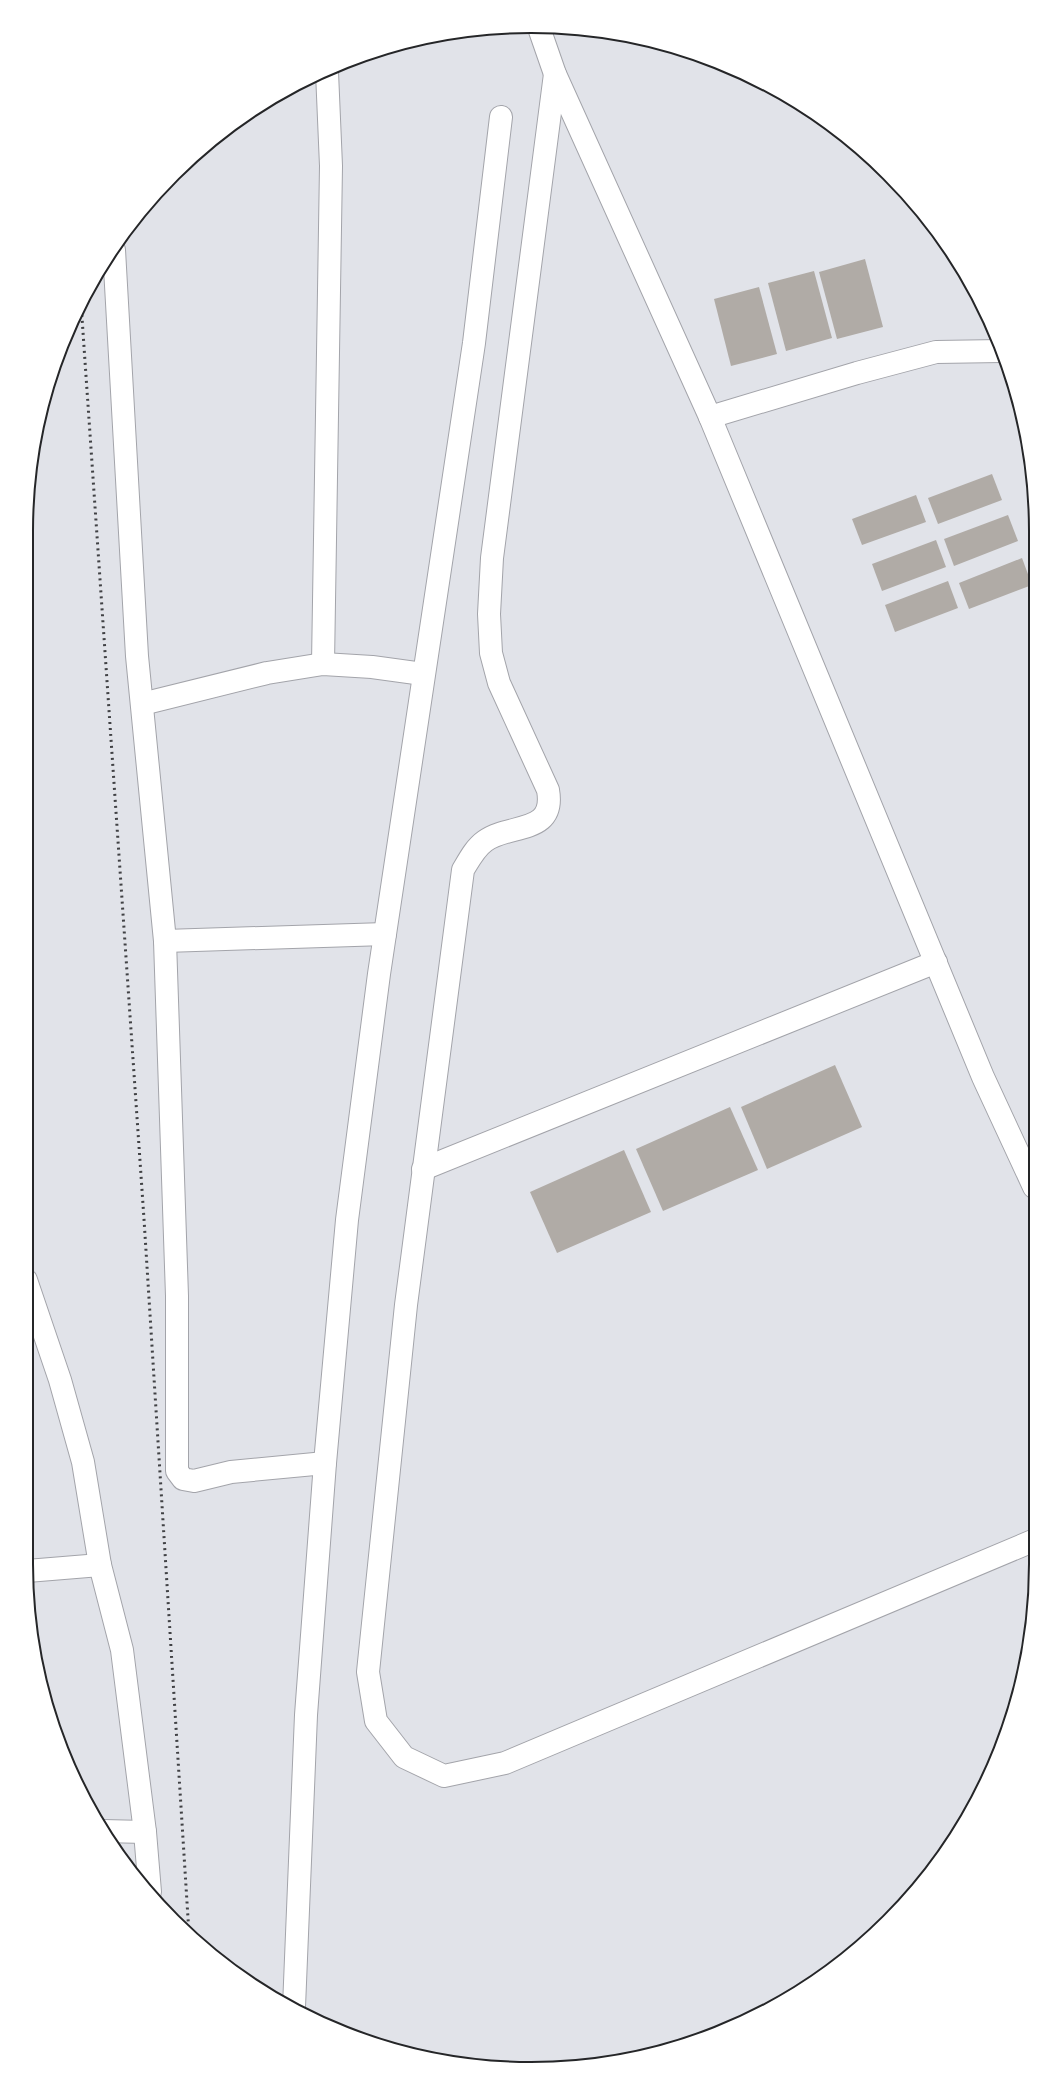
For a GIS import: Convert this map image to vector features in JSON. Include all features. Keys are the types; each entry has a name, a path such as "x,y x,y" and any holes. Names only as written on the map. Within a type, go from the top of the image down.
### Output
{"street":[{"path":"541,33 555,74 710,417 983,1077 1029,1176"},
{"path":"555,74 492,558 489,614 491,653 499,683 548,790 550,803 545,816 534,824 486,840 474,852 463,870 405,1313 368,1672 376,1722 404,1757 444,1776 505,1763 1029,1543"},
{"path":"323,664 331,166 327,77"},
{"path":"294,2002 306,1715 325,1463 347,1220 385,934 474,343 501,117"},
{"path":"114,258 137,656 165,941 177,1296 177,1471 183,1479 194,1481 231,1472 325,1463"},
{"path":"710,417 857,373 936,352 995,351"},
{"path":"142,704 267,673 323,664 372,667 423,674"},
{"path":"165,941 385,934"},
{"path":"423,1169 936,962"},
{"path":"33,1301 60,1380 83,1462 100,1565 122,1650 145,1832 149,1883"},
{"path":"33,1570 100,1565"},
{"path":"111,1831 145,1832"}],"building":[{"path":"865,259 883,327 837,339 819,272"},
{"path":"814,271 832,338 786,351 768,283"},
{"path":"759,287 777,354 731,366 714,299"},
{"path":"992,474 1002,500 938,524 928,498"},
{"path":"916,495 926,522 862,545 852,519"},
{"path":"1008,515 1018,541 954,566 944,539"},
{"path":"936,540 946,567 882,591 872,564"},
{"path":"1022,558 1029,577 1029,586 969,609 959,583"},
{"path":"948,581 958,608 895,632 885,605"},
{"path":"835,1065 862,1127 767,1169 741,1107"},
{"path":"730,1107 758,1170 663,1211 636,1149"},
{"path":"624,1150 651,1212 557,1253 530,1192"}],"railway":[{"path":"82,316 144,1219 188,1925"}]}
